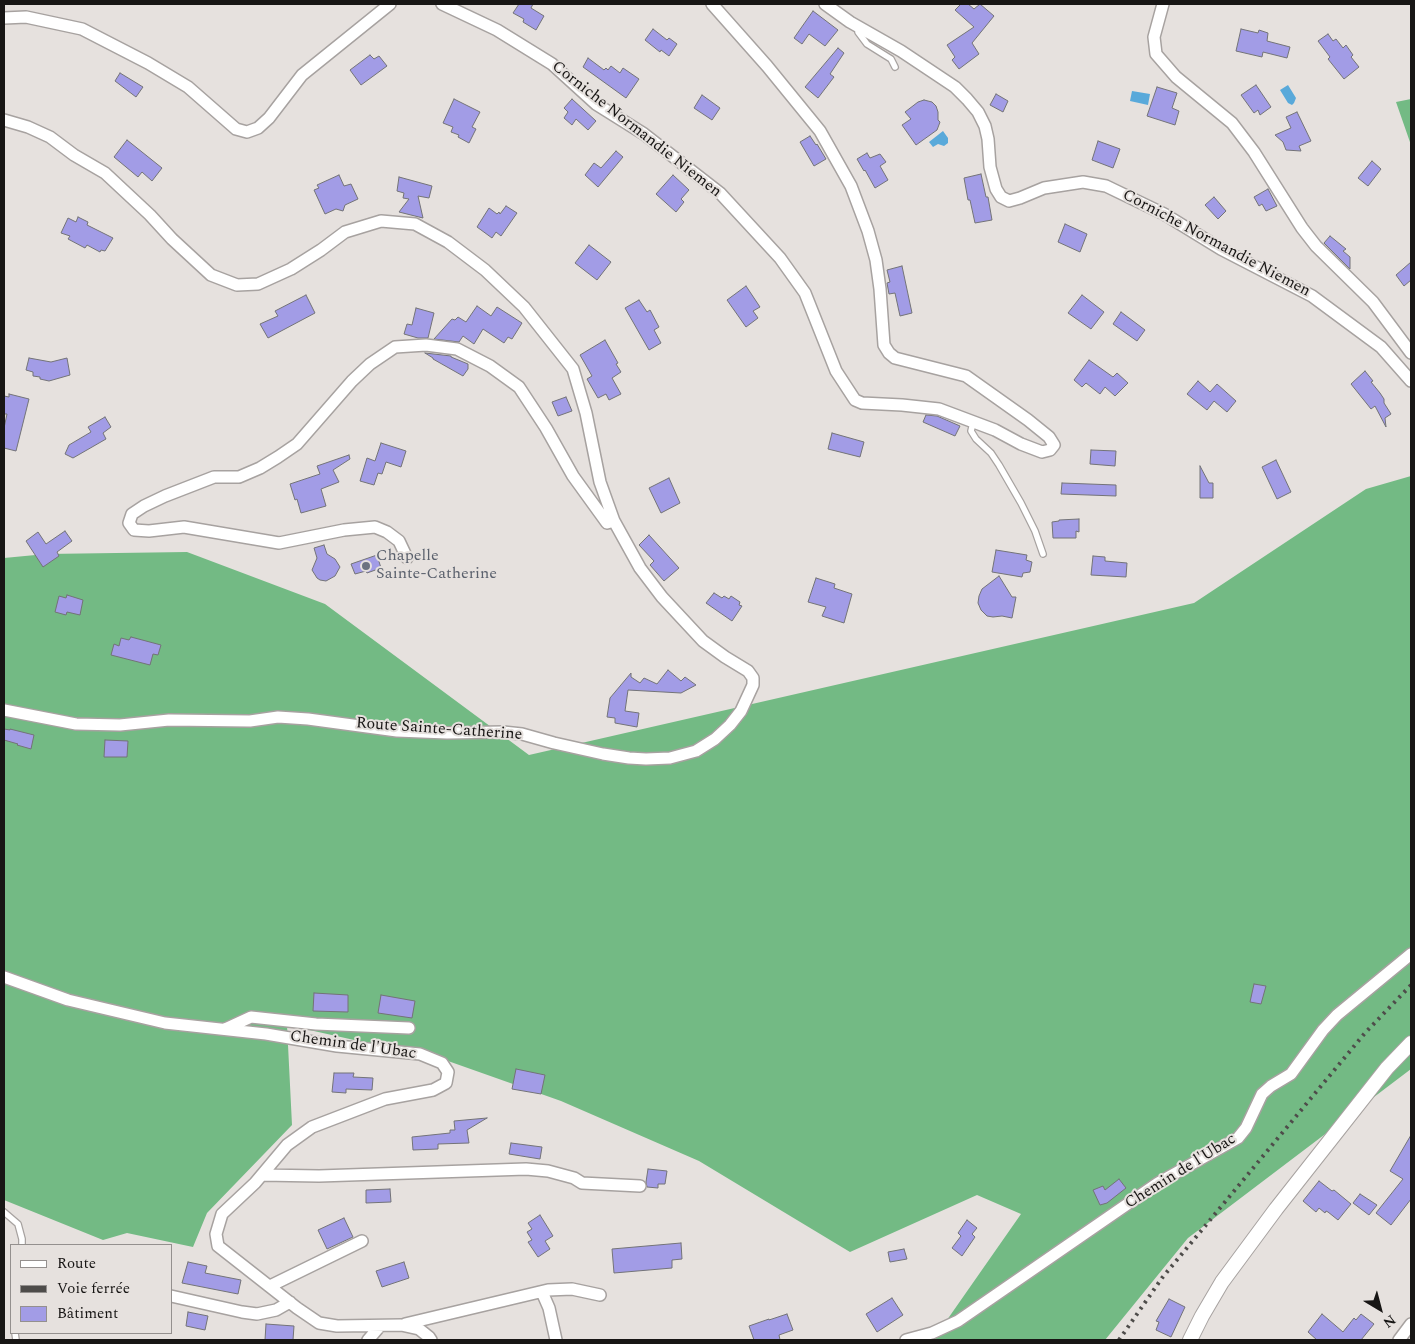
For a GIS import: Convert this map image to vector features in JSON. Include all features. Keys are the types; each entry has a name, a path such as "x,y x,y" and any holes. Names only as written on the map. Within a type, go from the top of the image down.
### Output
{"street":[{"path":"4,18 26,17 82,29 148,63 188,87 236,129 247,132 258,128 269,118 302,75 390,4"},
{"name":"Corniche Normandie Niemen","path":"442,4 497,30 552,64 596,104 644,134 720,193 780,258 805,294 836,371 855,400 862,404 902,405 939,409 995,430 1021,444 1042,452 1050,450 1054,445 1048,437 1028,420 966,376 895,358 889,353 884,345 876,260 868,231 851,186 820,131 767,66 712,4"},
{"name":"Corniche Normandie Niemen","path":"824,4 850,22 901,51 955,87 967,99 978,112 985,126 990,167 996,189 1001,197 1009,200 1020,198 1044,188 1083,182 1106,186 1164,214 1221,249 1312,296 1381,347 1411,382"},
{"path":"1163,4 1154,37 1156,54 1176,77 1232,123 1254,152 1302,228 1316,246 1373,302 1411,353"},
{"name":"Route Sainte-Catherine","path":"4,120 28,127 50,138 105,173 211,275 237,285 258,284 291,270 345,232 381,221 415,224 448,242 485,270 524,307 573,369 586,413 600,482 614,521 640,568 662,596 703,641 748,671 753,678 753,685 741,711 730,725 715,739 696,750 670,758 629,758 554,743 522,734 503,732 447,734 397,731 308,718 278,717 250,721 169,720 120,725 76,724 4,710"},
{"path":"407,558 400,540 375,527 344,530 278,543 184,527 149,531 134,530 129,523 132,514 165,496 214,476 238,477 260,468 297,444 352,381 370,364 395,347 426,345 457,349 490,366 519,387 546,428 573,476 607,523 614,521"},
{"name":"Chemin de l'Ubac","path":"906,1340 958,1321 1158,1183 1238,1138 1246,1128 1262,1094 1291,1074 1323,1030 1337,1015 1411,954"},
{"name":"Chemin de l'Ubac","path":"4,977 68,1000 165,1023 266,1034 337,1046 420,1054 442,1063 448,1072 446,1082 433,1090 385,1099 312,1127 287,1145 256,1183 222,1214 216,1234 218,1246 290,1302 320,1322 337,1326 401,1325 419,1329 431,1340"},
{"path":"224,1029 251,1017 316,1024 409,1028"},
{"path":"1190,1340 1222,1282 1238,1260 1386,1068 1411,1043"},
{"path":"262,1176 319,1176 526,1169 548,1171 574,1178 582,1183 640,1186"},
{"path":"270,1286 362,1241"},
{"path":"401,1325 542,1292 572,1289 600,1295"},
{"path":"542,1292 550,1308 556,1340"},
{"path":"172,1296 257,1314 276,1310 290,1302"},
{"path":"1399,1340 1411,1324"},
{"path":"371,1339 380,1326"}],"lane":[{"path":"859,27 858,32 867,44 891,59 895,67"},
{"path":"973,423 971,431 999,465 1035,531 1043,554"},
{"path":"4,1212 18,1224 22,1244"}],"green space":[{"path":"1411,99 1411,145 1396,102"},
{"path":"1411,476 1411,1069 1188,1238 1105,1340 933,1340 1021,1214 977,1195 850,1252 699,1161 561,1101 448,1061 287,1025 292,1125 207,1213 193,1247 127,1233 103,1240 4,1200 4,558 46,554 187,552 325,604 529,755 1194,603 1366,489"}],"water":[{"path":"1288,85 1296,98 1292,105 1288,103 1280,90"},
{"path":"1132,91 1150,94 1148,105 1130,101"},
{"path":"943,131 948,138 948,143 944,146 938,144 933,147 929,142"}],"building":[{"path":"519,4 533,4 531,8 544,16 536,30 523,22 524,19 513,13"},
{"path":"961,4 968,4 974,9 980,4 994,16 972,43 979,54 959,69 952,60 955,57 947,45 974,27 955,10"},
{"path":"813,11 838,30 825,46 809,34 802,44 794,38"},
{"path":"653,29 667,40 669,38 677,44 669,56 661,50 660,52 645,40"},
{"path":"1241,29 1258,33 1259,30 1268,33 1267,41 1290,47 1287,58 1263,52 1262,57 1236,51"},
{"path":"1328,34 1333,41 1336,39 1343,48 1346,45 1353,55 1351,57 1359,67 1344,79 1328,59 1330,57 1318,41"},
{"path":"838,48 844,53 830,74 834,77 818,98 805,87"},
{"path":"370,55 374,59 379,56 387,66 361,85 350,70"},
{"path":"588,58 604,70 606,68 608,70 611,66 620,73 623,68 639,79 626,98 583,67"},
{"path":"120,73 143,87 136,97 115,81"},
{"path":"1256,85 1271,107 1260,115 1258,110 1254,113 1241,95"},
{"path":"1157,87 1177,93 1172,108 1179,111 1175,125 1147,116"},
{"path":"996,94 1008,101 1003,112 990,105"},
{"path":"702,95 720,108 712,120 694,108"},
{"path":"454,99 480,112 472,127 476,129 469,143 458,137 459,135 451,132 453,127 443,123"},
{"path":"572,99 596,121 588,130 576,119 572,125 564,118 568,112 564,108"},
{"path":"924,100 932,102 936,106 940,122 937,130 916,145 902,125 911,119 905,112 918,102"},
{"path":"1297,112 1311,141 1299,146 1301,151 1286,150 1283,142 1275,135 1291,128 1286,117"},
{"path":"810,136 826,159 814,166 800,142"},
{"path":"127,140 162,168 152,181 142,172 138,177 114,157"},
{"path":"1098,141 1120,149 1113,168 1092,160"},
{"path":"616,151 623,157 598,187 585,175 594,163 601,168"},
{"path":"867,153 870,158 880,154 886,162 880,166 888,180 875,188 857,159"},
{"path":"1372,161 1381,169 1368,186 1358,178"},
{"path":"981,174 992,220 975,223 964,178"},
{"path":"339,175 344,186 351,184 358,199 345,205 343,211 336,209 325,214 314,190 319,188 317,185"},
{"path":"673,175 689,190 681,199 684,202 676,212 656,194"},
{"path":"399,177 432,186 429,198 418,196 423,218 399,212 409,199 403,198 404,193 397,191"},
{"path":"1268,189 1277,206 1266,211 1262,204 1259,206 1254,197"},
{"path":"1214,197 1226,211 1218,219 1205,205"},
{"path":"506,206 517,213 501,236 496,232 492,238 477,227 489,208 500,214"},
{"path":"78,217 88,222 87,225 113,238 105,251 101,250 100,252 87,245 85,248 68,239 70,236 61,233 68,218 76,222"},
{"path":"1065,224 1087,234 1080,252 1058,242"},
{"path":"1330,236 1346,249 1343,251 1350,257 1350,269 1324,243"},
{"path":"589,245 611,262 597,280 575,263"},
{"path":"1411,262 1411,280 1404,286 1396,275"},
{"path":"902,266 912,313 900,316 895,293 889,294 887,283 890,282 887,270"},
{"path":"746,286 760,307 753,311 758,318 746,327 727,300"},
{"path":"306,295 315,313 268,338 260,324 278,316 275,311"},
{"path":"1082,295 1104,312 1091,329 1068,313"},
{"path":"639,300 647,312 650,310 659,327 654,330 661,343 649,350 625,308"},
{"path":"477,306 491,316 497,307 522,323 512,339 508,337 504,343 483,329 474,344 463,336 459,342 434,339 452,319 455,320 458,317 466,322"},
{"path":"416,308 434,313 428,338 418,338 404,334 407,324 412,325"},
{"path":"1121,312 1145,330 1137,341 1113,324"},
{"path":"605,340 621,372 612,378 621,394 609,400 606,394 598,398 587,379 592,376 580,355"},
{"path":"425,353 451,356 468,364 468,369 463,376"},
{"path":"29,358 51,362 67,358 70,375 49,381 40,379 40,377 33,376 33,372 26,370"},
{"path":"1089,360 1113,377 1117,373 1128,383 1115,396 1105,387 1100,394 1086,383 1082,387 1074,380"},
{"path":"1365,371 1384,399 1384,403 1391,414 1385,418 1386,427 1375,406 1371,409 1351,384"},
{"path":"1198,381 1210,392 1217,384 1236,401 1227,412 1214,401 1207,410 1187,394"},
{"path":"9,394 29,399 16,451 4,448 4,428 7,414 4,414 4,396 9,397"},
{"path":"566,397 572,411 558,416 552,402"},
{"path":"926,415 937,416 960,426 955,436 923,422"},
{"path":"105,417 111,427 103,433 106,439 73,458 65,454 69,445 91,432 88,427"},
{"path":"832,433 864,442 860,457 828,449"},
{"path":"381,443 406,451 401,467 386,462 382,474 378,473 374,485 360,481 367,458 375,461"},
{"path":"1091,450 1116,451 1115,466 1090,464"},
{"path":"349,455 350,459 333,470 339,482 321,489 326,506 301,513 290,484 320,474 317,466"},
{"path":"1276,460 1291,492 1277,499 1262,467"},
{"path":"1200,466 1209,483 1213,483 1213,498 1200,498"},
{"path":"669,478 680,503 661,513 649,488"},
{"path":"1062,483 1116,485 1116,496 1061,494"},
{"path":"1079,519 1079,532 1076,531 1076,538 1053,538 1052,522"},
{"path":"65,531 72,541 57,552 59,556 43,567 26,541 38,532 46,544"},
{"path":"649,535 679,568 664,581 650,565 654,561 639,545"},
{"path":"324,545 327,554 335,559 340,567 335,576 326,581 317,578 312,570 317,558 314,548"},
{"path":"996,550 1027,555 1026,560 1032,562 1030,572 1023,573 1022,577 992,572"},
{"name":"Chapelle Sainte-Catherine","path":"377,555 381,568 367,573 366,571 355,574 351,564"},
{"path":"1093,556 1105,557 1105,561 1127,563 1126,577 1091,575"},
{"path":"999,576 1012,597 1016,597 1012,618 987,616 981,610 978,603 982,589"},
{"path":"816,578 835,584 834,588 852,594 844,623 822,616 826,607 808,602"},
{"path":"714,593 722,598 724,596 729,599 731,596 740,602 739,605 742,606 732,621 706,603"},
{"path":"67,595 83,600 80,615 67,612 66,615 55,612 59,596 66,598"},
{"path":"131,637 161,645 158,655 153,654 150,665 111,655 114,644 119,646 121,638 129,640"},
{"path":"668,670 681,681 685,677 696,685 681,693 628,690 625,711 639,713 637,727 615,723 615,718 607,717 610,698 631,673 631,677 640,683 644,678 657,684"},
{"path":"4,729 34,735 31,749 4,740"},
{"path":"105,740 128,741 127,757 104,757"},
{"path":"1254,984 1266,986 1261,1004 1250,1002"},
{"path":"314,993 348,995 348,1012 313,1011"},
{"path":"381,995 415,1001 412,1018 378,1013"},
{"path":"516,1069 545,1075 541,1094 512,1089"},
{"path":"334,1073 354,1073 353,1077 373,1078 372,1090 346,1089 346,1093 332,1092"},
{"path":"487,1118 467,1130 469,1143 438,1144 438,1149 413,1150 412,1137 450,1133 450,1130 455,1130 454,1121"},
{"path":"1411,1135 1411,1199 1391,1225 1376,1213 1403,1179 1390,1171"},
{"path":"511,1143 542,1147 540,1159 509,1154"},
{"path":"648,1169 667,1171 665,1184 658,1184 658,1188 647,1187"},
{"path":"1119,1179 1126,1188 1107,1203 1100,1205 1093,1190 1103,1186 1105,1190"},
{"path":"1319,1181 1351,1204 1338,1220 1319,1208 1316,1212 1303,1201"},
{"path":"390,1189 391,1202 366,1203 366,1190"},
{"path":"1360,1194 1377,1205 1369,1215 1353,1203"},
{"path":"540,1215 553,1236 545,1241 550,1249 538,1257 528,1242 532,1240 527,1232 532,1229 528,1223"},
{"path":"344,1218 353,1237 327,1249 318,1230"},
{"path":"967,1220 977,1228 972,1234 975,1237 962,1256 952,1248 961,1236 958,1233"},
{"path":"681,1243 682,1259 672,1260 672,1268 614,1273 612,1249"},
{"path":"904,1249 907,1259 890,1262 888,1252"},
{"path":"188,1262 207,1266 205,1273 241,1280 238,1294 182,1283"},
{"path":"404,1262 409,1278 382,1287 376,1271"},
{"path":"892,1298 903,1315 877,1332 866,1314"},
{"path":"1169,1299 1185,1307 1171,1337 1156,1330 1159,1322 1156,1321"},
{"path":"188,1312 208,1316 205,1330 186,1326"},
{"path":"787,1314 793,1330 779,1335 780,1340 754,1340 749,1326"},
{"path":"1322,1314 1343,1332 1354,1318 1356,1320 1361,1314 1374,1324 1361,1340 1317,1340 1308,1332"},
{"path":"266,1324 294,1326 293,1340 265,1340"}],"railway":[{"path":"1119,1340 1162,1278 1365,1033 1411,985"}],"place":[{"name":"Chapelle Sainte-Catherine","path":"366,566"}]}
